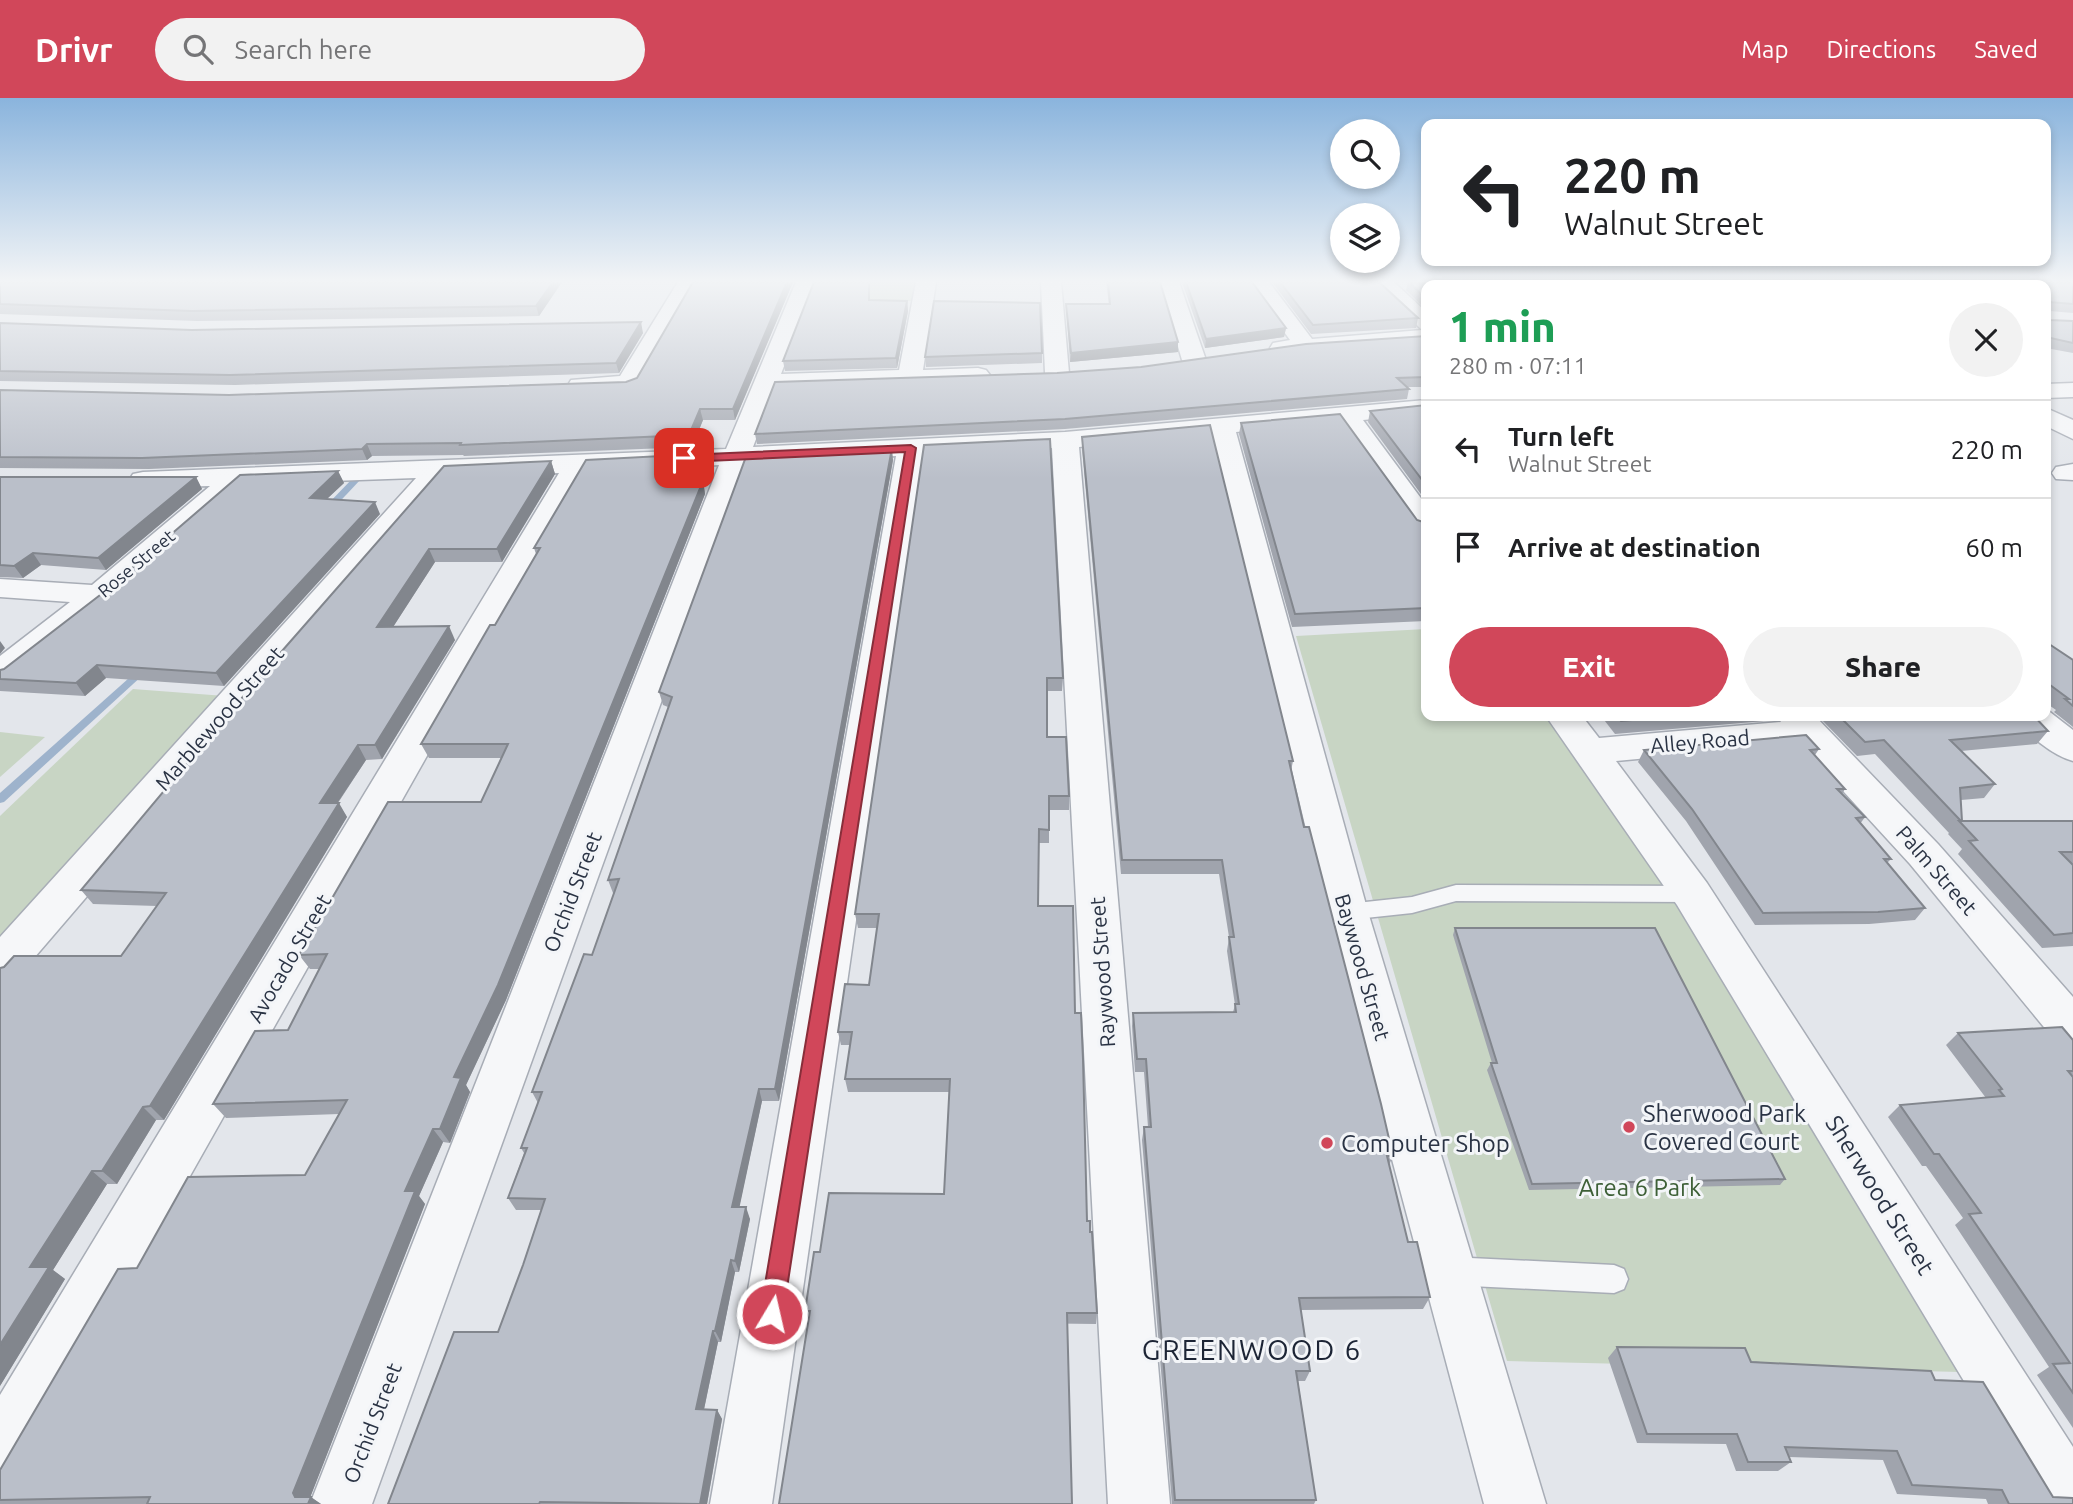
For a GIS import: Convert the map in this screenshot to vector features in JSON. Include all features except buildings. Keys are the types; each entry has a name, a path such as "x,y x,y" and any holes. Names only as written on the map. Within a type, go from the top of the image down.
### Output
{"street":[{"path":"561,386 628,383 649,348"},
{"name":"Orchid Street","path":"341,1504 736,456 780,348"},
{"path":"910,377 915,348"},
{"path":"1055,348 1057,373"},
{"path":"1191,348 1195,360"},
{"path":"1263,350 1279,348"},
{"path":"1167,363 1222,356"},
{"path":"1030,374 1084,371"},
{"path":"766,382 1003,375"},
{"path":"2051,391 2073,390"},
{"path":"114,481 578,464 1065,440 1421,408"},
{"path":"1346,415 1421,519"},
{"path":"2051,418 2073,431"},
{"name":"Baywood Street","path":"1222,427 1347,912 1515,1504"},
{"name":"Raywood Street","path":"1065,440 1139,1504"},
{"path":"741,1504 911,448"},
{"name":"Avocado Street","path":"0,1452 578,464"},
{"name":"Marblewood Street","path":"0,967 438,470"},
{"name":"Rose Street","path":"0,673 99,595 238,476"},
{"path":"0,588 99,595"},
{"path":"2038,721 2073,749"},
{"name":"Alley Road","path":"1577,733 1802,724"},
{"name":"Palm Street","path":"1802,724 1924,853 2073,1029"},
{"name":"Sherwood Street","path":"1577,733 1692,894 2073,1503"}],"lane":[{"path":"1347,912 1412,905 1455,893 1692,894"},
{"path":"1449,1271 1614,1279"}],"green space":[{"name":"Area 6 Park","path":"1421,629 1421,721 1551,721 1658,872 1960,1372 1507,1361 1296,636"},
{"path":"133,689 225,696 0,951 0,816"},
{"path":"0,732 45,737 0,777"}],"waterway":[{"path":"327,510 357,479"},
{"path":"0,799 141,672"}],"place":[{"name":"Sherwood Park Covered Court","path":"1629,1127"},
{"name":"Computer Shop","path":"1327,1143"}],"district":[{"name":"GREENWOOD 6","path":"1252,1349"}],"route":[{"path":"684,458 911,448 772,1314"}]}
